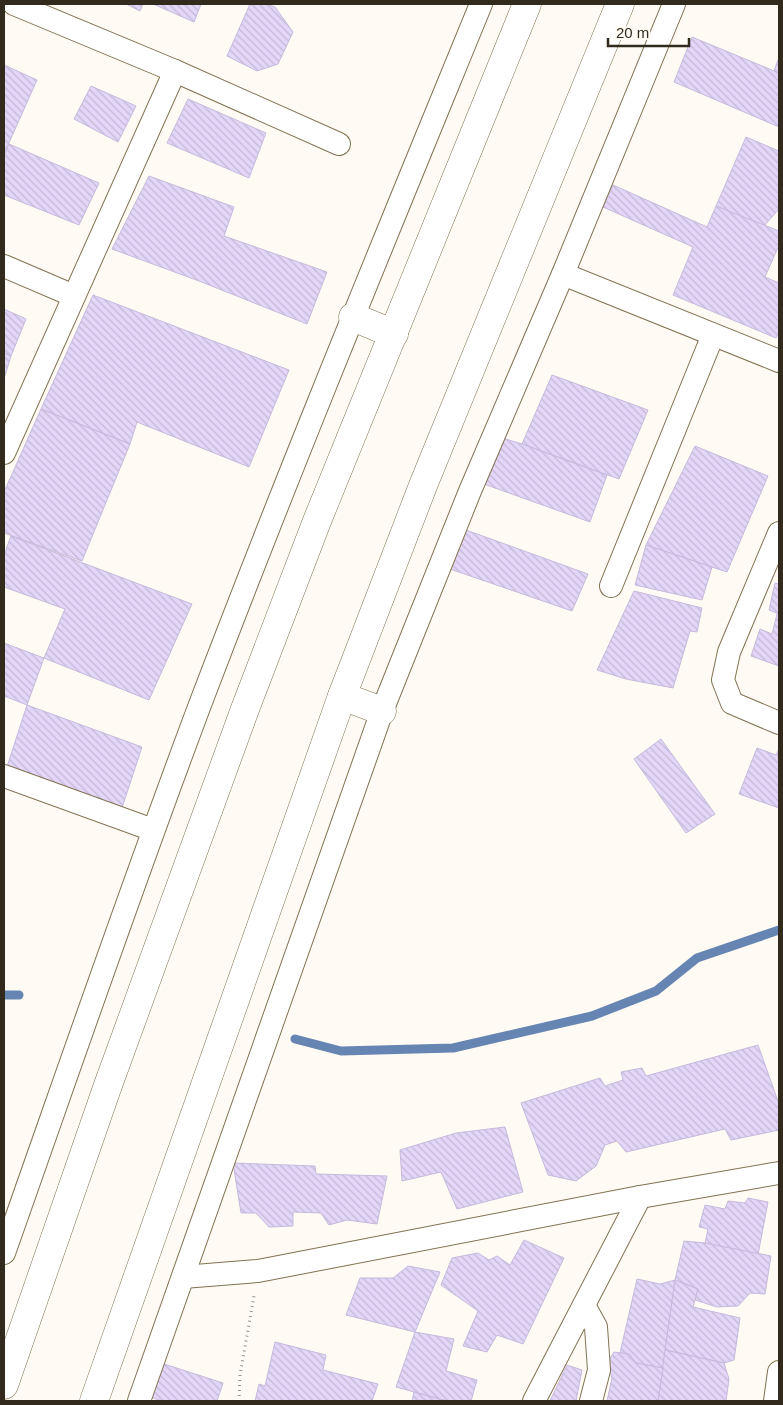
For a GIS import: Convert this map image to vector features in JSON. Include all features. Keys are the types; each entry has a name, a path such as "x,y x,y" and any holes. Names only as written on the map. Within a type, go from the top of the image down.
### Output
{"main road":[{"path":"4,1385 107,1088 216,786 311,538 527,4"},
{"path":"94,1401 342,696 427,474 620,4"},
{"path":"352,317 394,334"},
{"path":"342,696 382,711"}],"street":[{"path":"14,4 175,71 339,144"},
{"path":"4,1253 153,830 250,573 352,317 481,4"},
{"path":"139,1401 382,711 470,491 563,274 674,4"},
{"path":"4,453 175,71"},
{"path":"4,266 74,296"},
{"path":"563,274 779,361"},
{"path":"611,586 713,334"},
{"path":"779,533 729,652 724,680 732,703 779,723"},
{"path":"4,776 153,830"},
{"path":"183,1277 258,1271 640,1197 779,1173"},
{"path":"534,1401 640,1197"},
{"path":"584,1305 596,1327 599,1370 591,1401"},
{"path":"775,1401 779,1372"}],"path":[{"path":"239,1401 240,1375 258,1271"}],"building":[{"path":"126,4 143,4 140,11"},
{"path":"153,4 201,4 194,22"},
{"path":"250,4 267,4 275,7 293,32 278,64 257,71 227,56"},
{"path":"692,37 779,73 779,127 674,82"},
{"path":"779,57 779,73 774,71"},
{"path":"4,65 37,80 4,154"},
{"path":"91,86 136,106 118,142 74,119"},
{"path":"188,99 266,133 249,178 167,143"},
{"path":"746,137 779,151 779,209 764,226 716,206"},
{"path":"9,144 99,183 79,225 4,195 4,155"},
{"path":"149,176 234,207 224,236 327,272 307,324 112,249"},
{"path":"613,185 707,227 716,206 779,231 779,245 765,277 779,283 779,332 776,338 673,295 693,247 603,207"},
{"path":"93,295 289,370 249,467 137,422 130,444 41,409"},
{"path":"4,309 26,319 11,356 4,353"},
{"path":"4,353 11,356 4,379"},
{"path":"552,375 648,410 619,479 522,444"},
{"path":"41,409 130,444 82,561 4,533 4,492"},
{"path":"496,436 607,475 590,522 481,483"},
{"path":"695,446 768,476 727,572 646,545"},
{"path":"466,530 588,574 572,611 450,569"},
{"path":"11,536 192,604 149,700 44,658 65,609 4,587 4,555"},
{"path":"646,545 712,567 702,600 635,585"},
{"path":"775,583 779,584 779,614 769,610"},
{"path":"634,591 702,608 697,632 690,631 673,688 626,679 597,670"},
{"path":"777,614 779,614 779,666 751,656 760,629 772,634"},
{"path":"4,643 44,658 27,705 4,696"},
{"path":"27,705 142,747 118,820 4,776"},
{"path":"661,739 715,814 686,833 634,759"},
{"path":"757,748 776,755 779,749 779,808 739,794"},
{"path":"758,1045 779,1104 779,1130 731,1140 725,1129 626,1152 617,1141 605,1145 596,1166 576,1181 548,1175 521,1103 600,1078 605,1086 623,1080 621,1072 642,1068 646,1076"},
{"path":"505,1127 523,1192 457,1209 441,1172 402,1181 400,1150 456,1133"},
{"path":"233,1163 315,1166 316,1174 387,1176 377,1224 347,1220 329,1225 321,1213 293,1212 293,1226 269,1227 256,1213 241,1213"},
{"path":"748,1198 768,1202 758,1255 705,1243 708,1229 699,1227 705,1205 725,1209 728,1201 745,1203"},
{"path":"524,1240 564,1258 523,1344 497,1335 487,1352 463,1346 478,1311 441,1285 452,1258 478,1253 489,1260 497,1256 510,1265"},
{"path":"684,1241 705,1243 771,1256 765,1294 750,1293 738,1306 717,1307 695,1300 698,1289 675,1280"},
{"path":"408,1266 440,1272 415,1332 346,1315 360,1278 393,1278"},
{"path":"637,1279 660,1284 675,1280 663,1368 636,1363 629,1354 620,1353"},
{"path":"675,1280 698,1289 693,1307 740,1318 734,1360 724,1363 665,1350"},
{"path":"415,1332 454,1339 446,1371 477,1380 471,1401 447,1401 396,1387"},
{"path":"275,1342 326,1355 323,1370 378,1384 372,1401 255,1401 259,1384 265,1386"},
{"path":"665,1350 724,1363 729,1379 726,1401 658,1401"},
{"path":"614,1352 629,1354 636,1363 663,1368 658,1401 607,1401 612,1378 607,1363"},
{"path":"161,1363 223,1383 217,1401 162,1401 150,1397"},
{"path":"567,1365 582,1370 576,1401 550,1401"},
{"path":"414,1392 447,1401 412,1401"}],"waterway":[{"path":"295,1039 341,1051 453,1048 592,1016 656,991 697,958 779,930"},
{"path":"4,995 19,995"}]}
